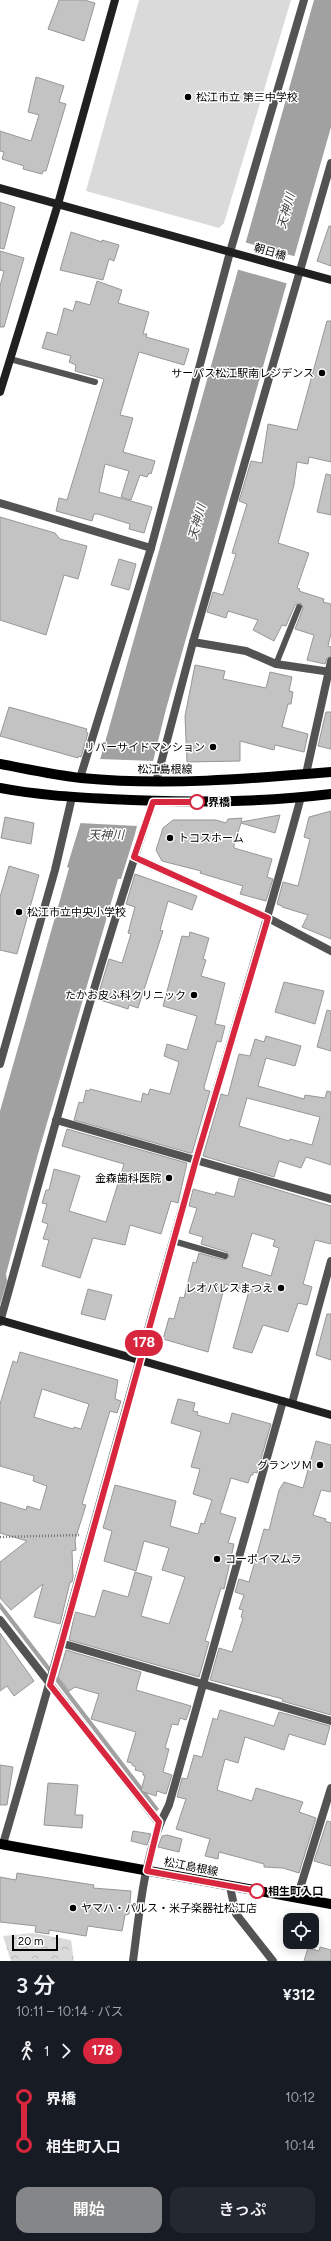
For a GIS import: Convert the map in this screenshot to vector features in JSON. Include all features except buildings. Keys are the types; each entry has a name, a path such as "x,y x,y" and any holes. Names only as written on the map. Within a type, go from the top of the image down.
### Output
{"main road":[{"name":"松江島根線","path":"0,764 82,778 154,782 217,781 331,772"},
{"path":"0,788 26,793 150,802 215,802 331,794"},
{"name":"松江島根線","path":"2,1844 230,1887 331,1904"}],"street":[{"path":"0,392 58,204 115,0"},
{"path":"82,778 151,548 304,0"},
{"path":"154,782 331,163"},
{"name":"朝日橋","path":"0,188 331,280"},
{"path":"0,504 151,548"},
{"path":"193,642 246,651 276,664 330,672"},
{"path":"306,774 330,672 331,661"},
{"path":"0,1064 56,870 75,797"},
{"path":"2,1844 50,1685 196,1160 268,918 300,797"},
{"path":"150,802 56,1120 0,1320 331,1415"},
{"path":"134,857 268,918 331,951"},
{"path":"56,1120 331,1199"},
{"path":"292,1403 331,1261"},
{"path":"133,1961 147,1871 159,1822 169,1805 283,1401"},
{"path":"0,1620 159,1822"},
{"path":"61,1643 331,1721"},
{"path":"297,1898 331,1788"},
{"path":"230,1887 236,1914 273,1961"}],"lane":[{"path":"10,359 95,382"},
{"path":"276,664 299,607"},
{"path":"173,1241 225,1256"}],"path":[{"path":"0,1537 91,1534"}],"green space":[{"name":"松江市立 第三中学校","path":"139,0 291,0 224,223 219,228 86,191"},
{"path":"33,1933 71,1940 74,1961 11,1961 3,1936"}],"water":[{"name":"天神川","path":"314,0 331,0 331,127 166,709 135,834 121,879 118,879 38,1154 6,1274 7,1281 0,1305 0,1111 69,868 67,867 102,753"},
{"path":"0,1602 159,1809 156,1812 0,1609"}],"pier":[{"path":"244,242 297,257 289,284 236,269"},
{"path":"98,759 155,761 138,826 79,823"}],"bus line":[{"name":"178","path":"197,802 153,802 134,857 268,918 196,1160 50,1685 159,1822 147,1871 257,1891"}],"place":[{"name":"松江市立 第三中学校","path":"188,97"},
{"name":"サーパス松江駅南レジデンス","path":"322,373"},
{"name":"リバーサイドマンション","path":"213,747"},
{"name":"界橋","path":"197,802"},
{"name":"トコスホーム","path":"170,838"},
{"name":"松江市立中央小学校","path":"19,912"},
{"name":"たかお皮ふ科クリニック","path":"194,995"},
{"name":"金森歯科医院","path":"169,1178"},
{"name":"レオパレスまつえ","path":"281,1288"},
{"name":"グランツＭ","path":"320,1465"},
{"name":"コーポイマムラ","path":"217,1559"},
{"name":"相生町入口","path":"257,1891"},
{"name":"ヤマハ・パルス・米子楽器社松江店","path":"73,1908"}]}
